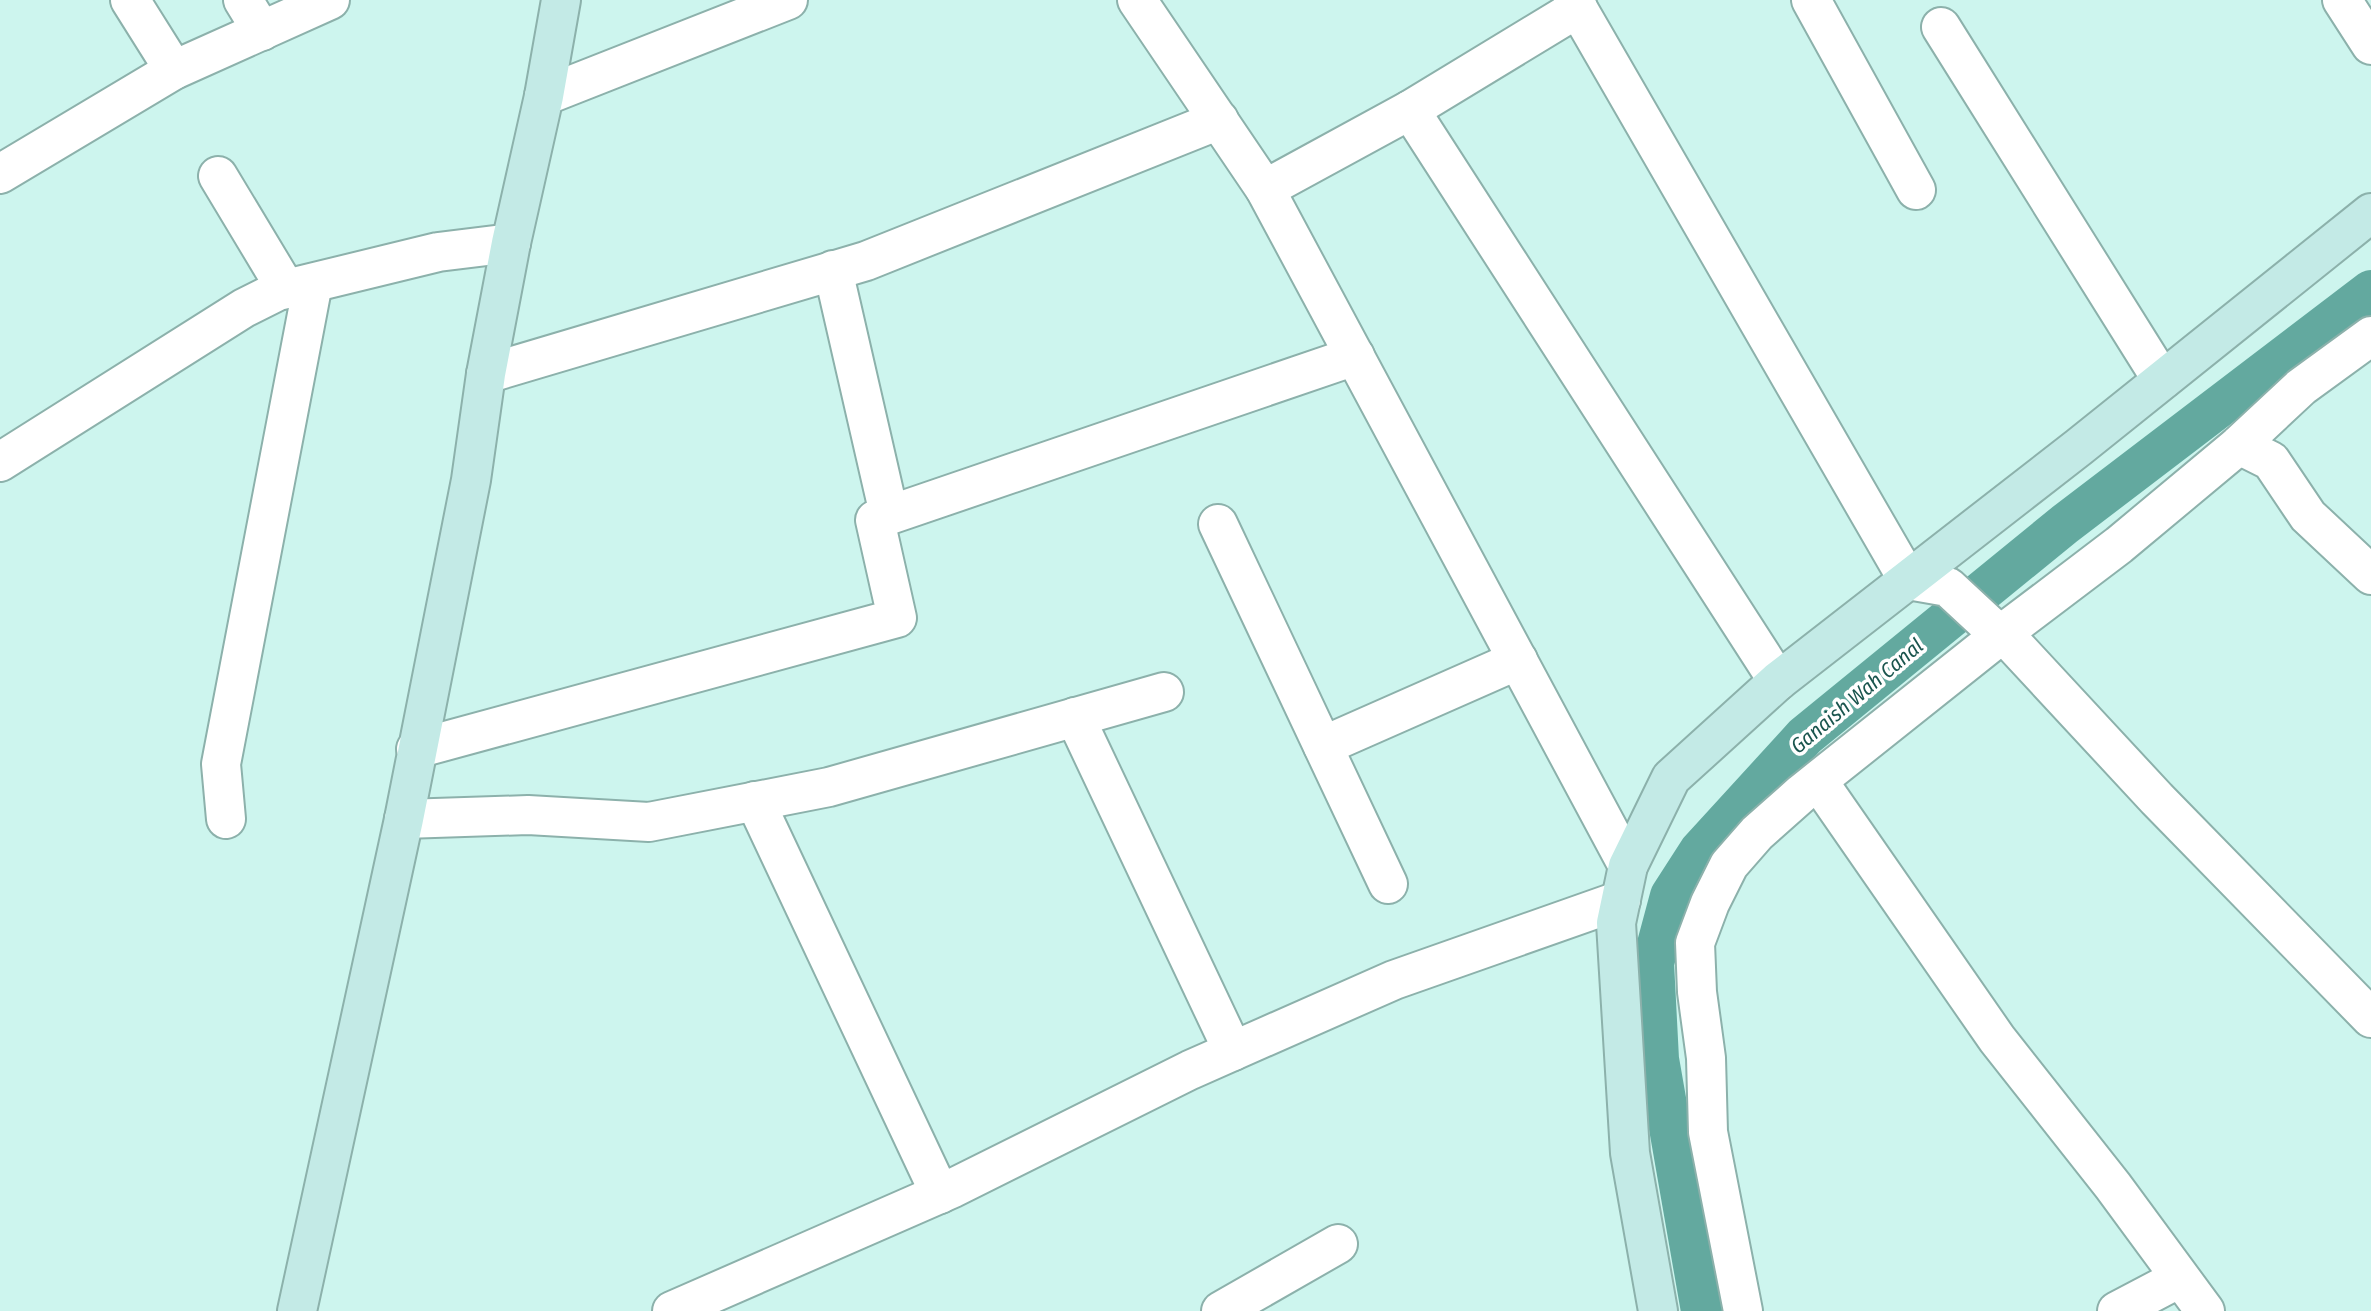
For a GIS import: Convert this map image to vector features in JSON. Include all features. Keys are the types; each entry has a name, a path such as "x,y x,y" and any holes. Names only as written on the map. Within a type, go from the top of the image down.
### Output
{"street":[{"path":"130,0 174,70"},
{"path":"0,174 174,70 253,15 331,0"},
{"path":"297,1311 404,819 471,480 486,374 511,243 544,96 561,0"},
{"path":"544,96 788,0"},
{"path":"1137,0 1265,189 1518,660 1625,883"},
{"path":"1811,0 1916,190"},
{"path":"2342,0 2371,45"},
{"path":"1265,189 1410,110 1575,4 1908,580"},
{"path":"1941,27 2162,380"},
{"path":"1410,110 1778,681"},
{"path":"486,374 866,261 1219,121"},
{"path":"218,176 299,286 220,764 226,819"},
{"path":"1658,1311 1630,1153 1616,923 1625,883 1671,778 1778,681 2371,213"},
{"path":"0,462 244,308 299,286 438,251 511,243"},
{"path":"834,270 889,514"},
{"path":"1742,1311 1708,1132 1706,1058 1697,992 1695,943 1710,903 1729,865 1757,833 1997,630 2119,545 2239,445 2301,387 2371,336"},
{"path":"416,749 897,618 875,520 1355,356"},
{"path":"2239,445 2272,461 2308,516 2371,575"},
{"path":"1218,524 1388,884"},
{"path":"1908,580 1948,587 1997,630 2371,1018"},
{"path":"1323,746 1518,660"},
{"path":"404,819 528,815 649,822 829,787 1164,692"},
{"path":"1075,717 1233,1051"},
{"path":"1818,780 1997,1039 2113,1186 2205,1311"},
{"path":"755,801 940,1194"},
{"path":"672,1311 940,1194 1233,1051 1625,883"},
{"path":"1220,1311 1338,1244"},
{"path":"2117,1311 2180,1278"}],"waterway":[{"name":"Ganaish Wah Canal","path":"1702,1311 1658,1059 1653,963 1671,896 1700,851 1805,736 2065,524 2371,291"}]}
